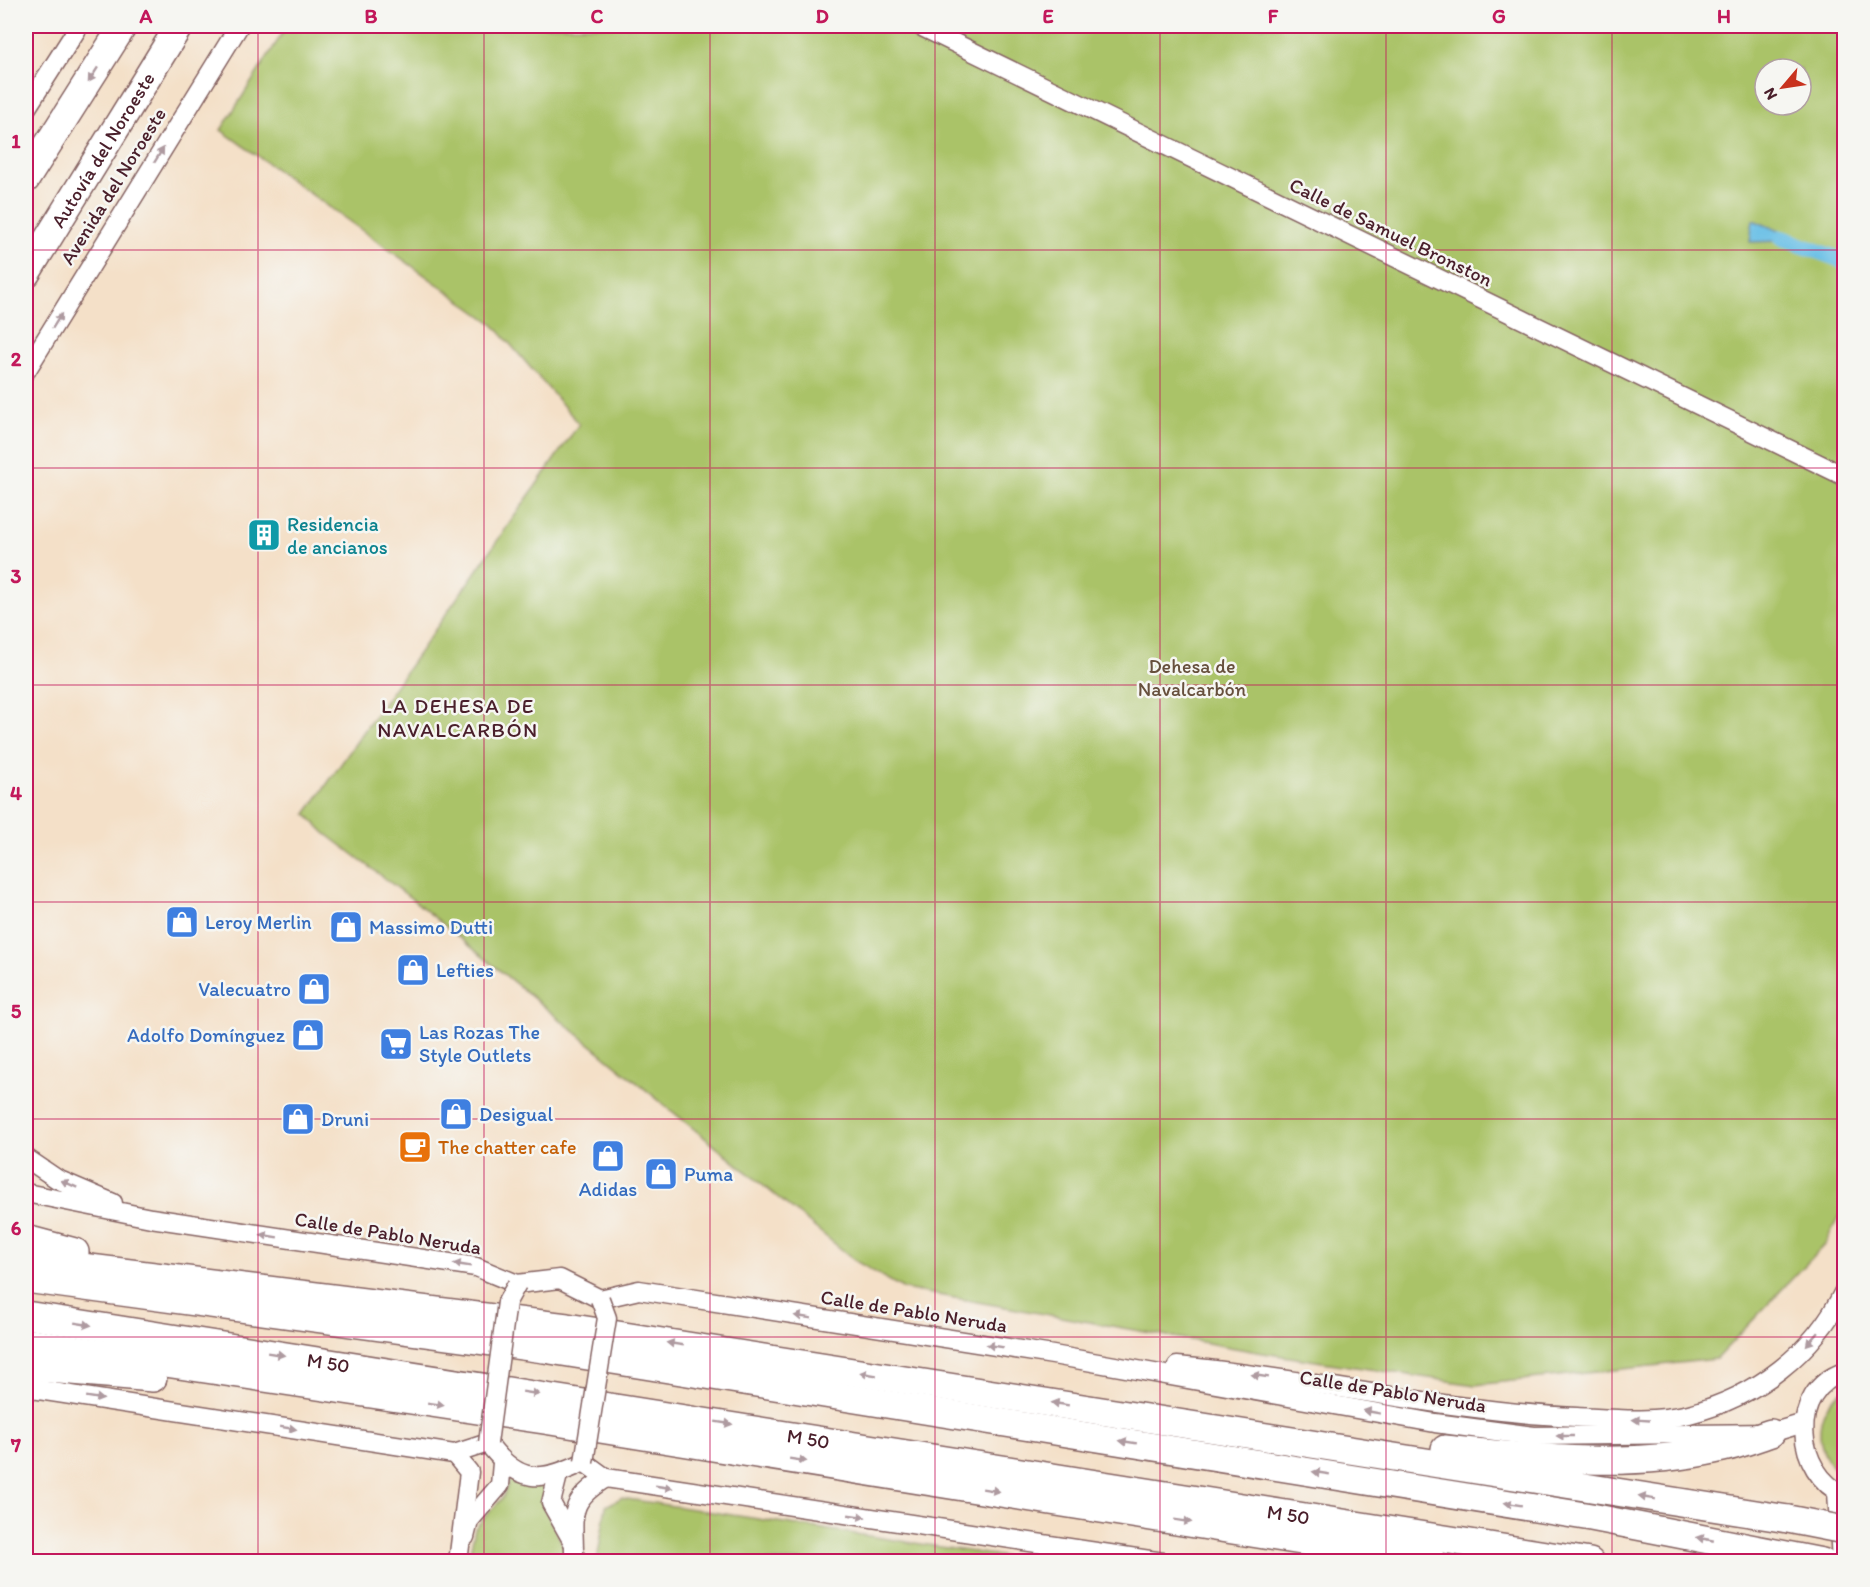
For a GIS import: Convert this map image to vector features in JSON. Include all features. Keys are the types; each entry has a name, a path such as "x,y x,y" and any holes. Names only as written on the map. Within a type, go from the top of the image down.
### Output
{"highway":[{"path":"26,179 123,26"},
{"name":"Autovía del Noroeste","path":"26,274 179,26"},
{"path":"26,1239 69,1251 350,1290 492,1317"},
{"path":"26,1260 492,1317 1107,1411 1845,1530"},
{"path":"26,1279 544,1349 1580,1515 1813,1560"},
{"name":"M 50","path":"26,1315 1590,1562"},
{"path":"26,1342 403,1399 1433,1562"},
{"path":"28,1382 403,1399"},
{"path":"1107,1411 1310,1430 1394,1445 1588,1460 1656,1457 1718,1450 1771,1433"}],"street":[{"path":"26,109 79,26"},
{"name":"Avenida del Noroeste","path":"26,371 239,26"},
{"name":"Calle de Samuel Bronston","path":"920,26 1845,476"},
{"path":"26,382 43,343"},
{"path":"26,1158 57,1179 142,1216"},
{"name":"Calle de Pablo Neruda","path":"26,1193 142,1216 476,1267 517,1284 560,1279 600,1299 639,1290 1053,1355 1435,1423 1533,1436 1771,1433 1804,1423"},
{"path":"517,1284 507,1302 488,1443 502,1463 529,1477 558,1475 584,1462"},
{"path":"1053,1355 1225,1371 1514,1414 1653,1420 1688,1414 1722,1404 1760,1384 1790,1362 1809,1342 1837,1307 1845,1291"},
{"path":"584,1462 607,1318 600,1299"},
{"path":"1841,1562 1841,1493 1826,1484 1812,1466 1804,1445 1804,1423 1810,1403 1823,1386 1845,1372"},
{"path":"28,1382 454,1454 488,1443"},
{"path":"454,1454 469,1472 458,1561"},
{"path":"584,1462 606,1478 1113,1558 1163,1562"},
{"path":"458,1561 469,1521 500,1485 502,1463"},
{"path":"558,1475 551,1503 574,1553"},
{"path":"574,1553 574,1508 586,1490 606,1478"}],"green space":[{"name":"Dehesa de Navalcarbón","path":"287,26 1844,26 1844,1206 1825,1244 1716,1359 1475,1385 1263,1353 904,1289 857,1262 412,899 325,833 306,814 579,424 492,323 221,130"},
{"path":"1844,1390 1844,1478 1827,1458 1820,1434 1825,1409 1833,1398"},
{"path":"510,1480 527,1485 545,1485 544,1508 564,1547 564,1561 468,1562 475,1528 503,1497"},
{"path":"621,1498 1032,1561 597,1561 606,1506"}],"water":[{"path":"1753,220 1782,232 1782,241 1750,242"}],"waterway":[{"path":"1782,238 1844,261"}],"place":[{"name":"Residencia de ancianos","path":"264,535"},
{"name":"Leroy Merlin","path":"182,922"},
{"name":"Massimo Dutti","path":"346,927"},
{"name":"Lefties","path":"413,970"},
{"name":"Valecuatro","path":"314,989"},
{"name":"Adolfo Domínguez","path":"308,1035"},
{"name":"Las Rozas The Style Outlets","path":"396,1044"},
{"name":"Desigual","path":"456,1114"},
{"name":"Druni","path":"298,1119"},
{"name":"The chatter cafe","path":"415,1147"},
{"name":"Adidas","path":"608,1156"},
{"name":"Puma","path":"661,1174"}],"district":[{"name":"LA DEHESA DE NAVALCARBÓN","path":"458,718"}]}
